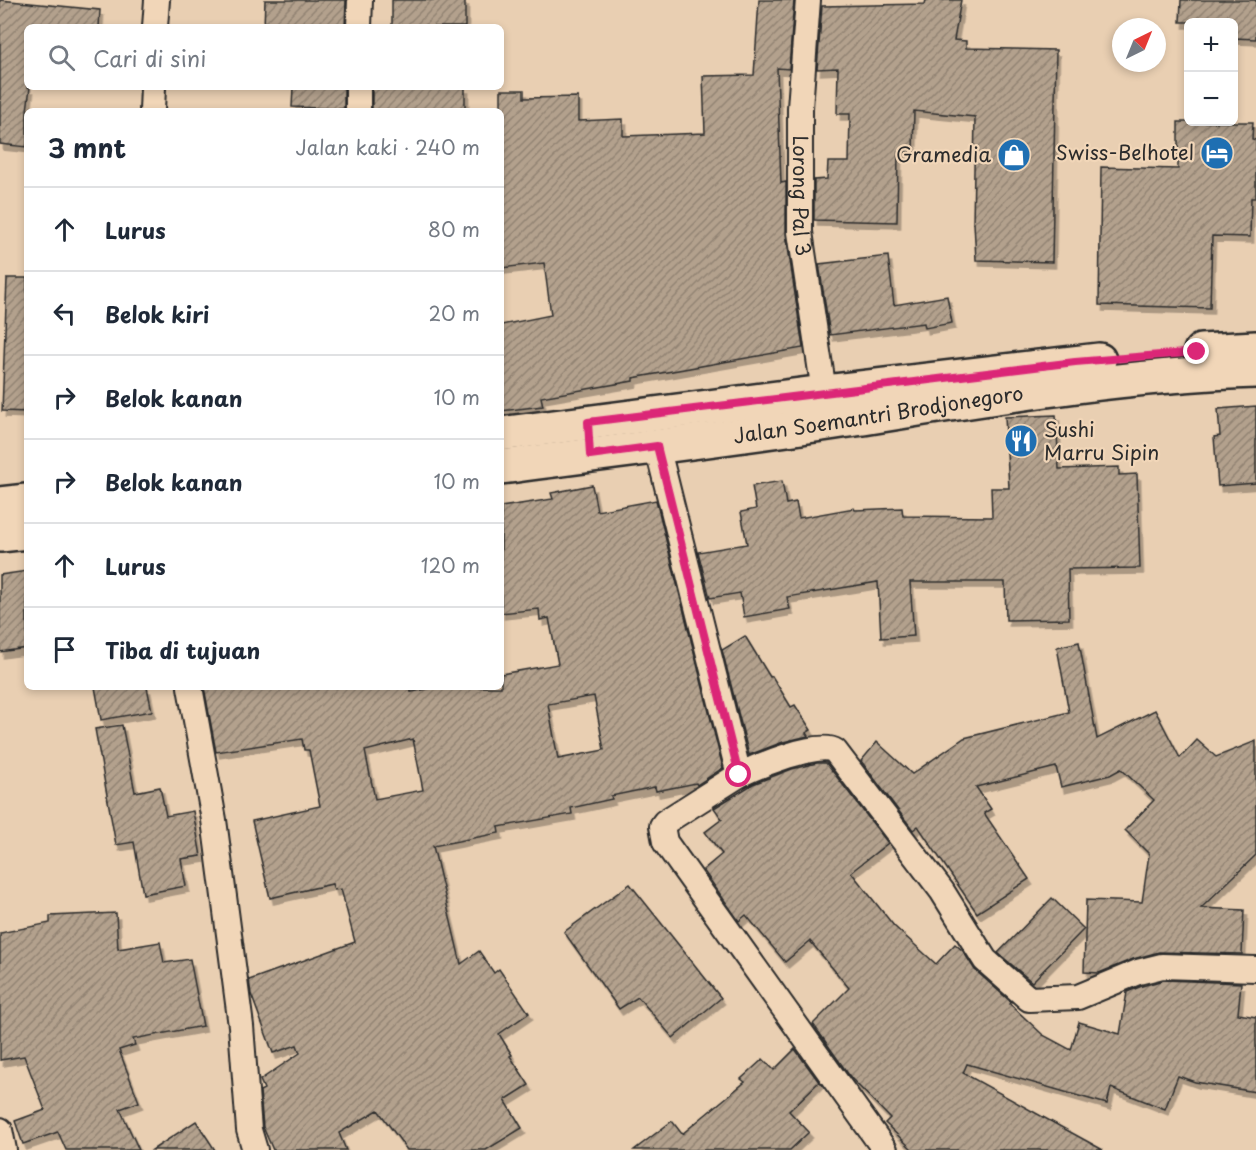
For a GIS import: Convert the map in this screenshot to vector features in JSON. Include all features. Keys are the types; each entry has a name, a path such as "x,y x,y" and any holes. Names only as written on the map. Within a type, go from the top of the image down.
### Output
{"main road":[{"path":"655,431 824,392 1075,362 1256,348"},
{"name":"Jalan Soemantri Brodjonegoro","path":"504,434 588,422 655,431 836,422 1076,385 1196,373 1256,371"},
{"path":"588,422 590,455"},
{"name":"Jalan Soemantri Brodjonegoro","path":"504,467 590,455 655,431"},
{"path":"0,504 24,501"},
{"path":"0,536 24,532"}],"street":[{"path":"155,24 157,0"},
{"path":"359,24 360,0"},
{"name":"Lorong Pal 3","path":"808,0 800,108 800,232 824,392"},
{"path":"152,108 153,90"},
{"path":"358,90 358,108"},
{"path":"655,431 739,775"},
{"path":"191,690 214,820 241,1026 249,1130 255,1150"},
{"path":"873,1144 672,852 662,834 662,826 665,822 739,775 762,764 823,747 830,747 835,751 942,891 985,960 1029,999 1078,997 1129,976 1162,966 1256,969"},
{"path":"0,1130 4,1150"}],"building":[{"path":"0,0 100,10 99,24 24,24 24,90 30,90 27,108 24,108 24,147 0,144"},
{"path":"265,0 346,0 345,24 264,24"},
{"path":"392,0 465,0 465,24 392,24"},
{"path":"759,0 794,0 789,69 777,68 781,183 786,182 786,234 803,348 541,397 543,406 504,411 504,324 551,315 544,263 504,268 504,108 501,108 501,90 524,90 524,98 578,97 578,121 623,119 623,136 705,133 703,76 754,75"},
{"path":"926,0 961,0 954,40 966,41 966,48 1056,50 1052,262 976,260 973,223 975,117 914,111 913,152 898,152 897,222 814,220 814,180 827,179 828,162 849,162 850,114 837,114 838,68 817,69 822,6 925,4"},
{"path":"1181,0 1256,0 1256,39 1238,38 1238,18 1184,18 1184,22 1180,22"},
{"path":"293,90 344,90 344,108 292,107"},
{"path":"372,90 465,90 465,108 372,108"},
{"name":"Swiss-Belhotel","path":"1178,122 1184,122 1184,126 1238,126 1238,122 1253,122 1252,139 1256,140 1256,198 1251,198 1250,237 1212,236 1210,308 1099,305 1101,167 1178,169"},
{"path":"888,256 894,305 947,296 952,323 925,328 924,323 830,335 819,264"},
{"path":"7,278 24,278 24,412 2,411"},
{"path":"1256,406 1256,483 1218,486 1214,437 1220,436 1218,409"},
{"path":"1056,415 1059,469 1119,467 1119,475 1137,474 1140,568 1068,569 1069,619 1006,620 1005,582 910,582 914,636 881,638 878,582 787,597 790,609 744,617 740,593 710,598 698,552 747,544 741,512 756,509 752,486 782,481 786,504 796,502 799,518 854,508 855,510 902,508 903,516 992,517 991,488 1009,488 1005,417"},
{"path":"592,485 597,511 656,500 723,768 697,785 696,783 656,791 655,787 611,796 612,799 571,808 572,814 498,827 499,833 433,846 461,964 479,951 494,973 499,969 529,1013 499,1034 529,1085 505,1100 522,1128 486,1150 407,1150 378,1110 339,1133 346,1150 273,1150 263,1127 260,1091 264,1089 260,1080 300,1053 297,1045 273,1053 251,994 249,980 355,942 341,889 334,890 332,884 270,898 252,821 320,806 309,750 304,750 302,739 216,752 205,690 411,690 411,692 504,690 504,673 558,664 549,618 540,620 539,609 504,613 504,507 553,499 551,493","holes":["594,696 604,750 558,759 548,704","413,739 423,790 375,799 365,751"]},
{"path":"24,571 24,648 0,652 0,575"},
{"path":"745,636 791,707 795,705 811,730 806,733 808,736 783,742 749,755 722,650"},
{"path":"1079,642 1097,739 1155,710 1180,758 1197,740 1216,757 1256,741 1256,855 1201,908 1244,910 1242,954 1159,952 1133,959 1099,973 1084,972 1086,900 1142,902 1149,854 1125,830 1154,800 1121,769 1110,775 1061,787 1056,767 976,787 991,809 984,813 1029,879 977,913 918,826 913,830 861,761 877,742 912,774 964,738 1069,712 1057,647"},
{"path":"96,690 148,690 152,711 101,720"},
{"path":"122,725 135,792 160,787 166,816 193,811 201,856 181,859 186,886 143,894 134,842 116,845 95,729"},
{"path":"826,763 888,843 851,872 894,926 936,964 955,944 963,951 975,970 1043,1035 1071,1050 1079,1022 1120,1034 1127,992 1142,986 1164,980 1241,983 1238,1014 1256,1017 1256,1092 1195,1082 1178,1076 1165,1109 1111,1088 1107,1104 967,1064 963,1073 1103,1150 913,1150 885,1123 890,1118 851,1078 813,1024 849,988 810,941 785,962 746,915 739,921 703,870 722,854 705,832 722,819 714,808 753,784 792,769"},
{"path":"630,884 721,998 673,1038 638,997 619,1009 564,932"},
{"path":"1052,898 1084,929 1032,982 998,953"},
{"path":"116,913 118,949 160,942 164,963 190,959 203,1026 133,1039 135,1045 119,1050 139,1102 120,1109 139,1150 66,1150 58,1132 23,1144 15,1121 45,1110 24,1056 0,1060 0,933 50,923 50,916"},
{"path":"795,1049 819,1082 789,1111 809,1132 790,1150 634,1150 672,1121 682,1134 745,1082 741,1079 763,1059 774,1070"},
{"path":"196,1121 215,1150 152,1150"}],"place":[{"name":"Swiss-Belhotel","path":"1217,153"},
{"name":"Gramedia","path":"1014,155"},
{"name":"Sushi Marru Sipin","path":"1021,441"}],"route":[{"path":"739,775 657,446 590,455 588,422 1075,362 1197,352"}]}
